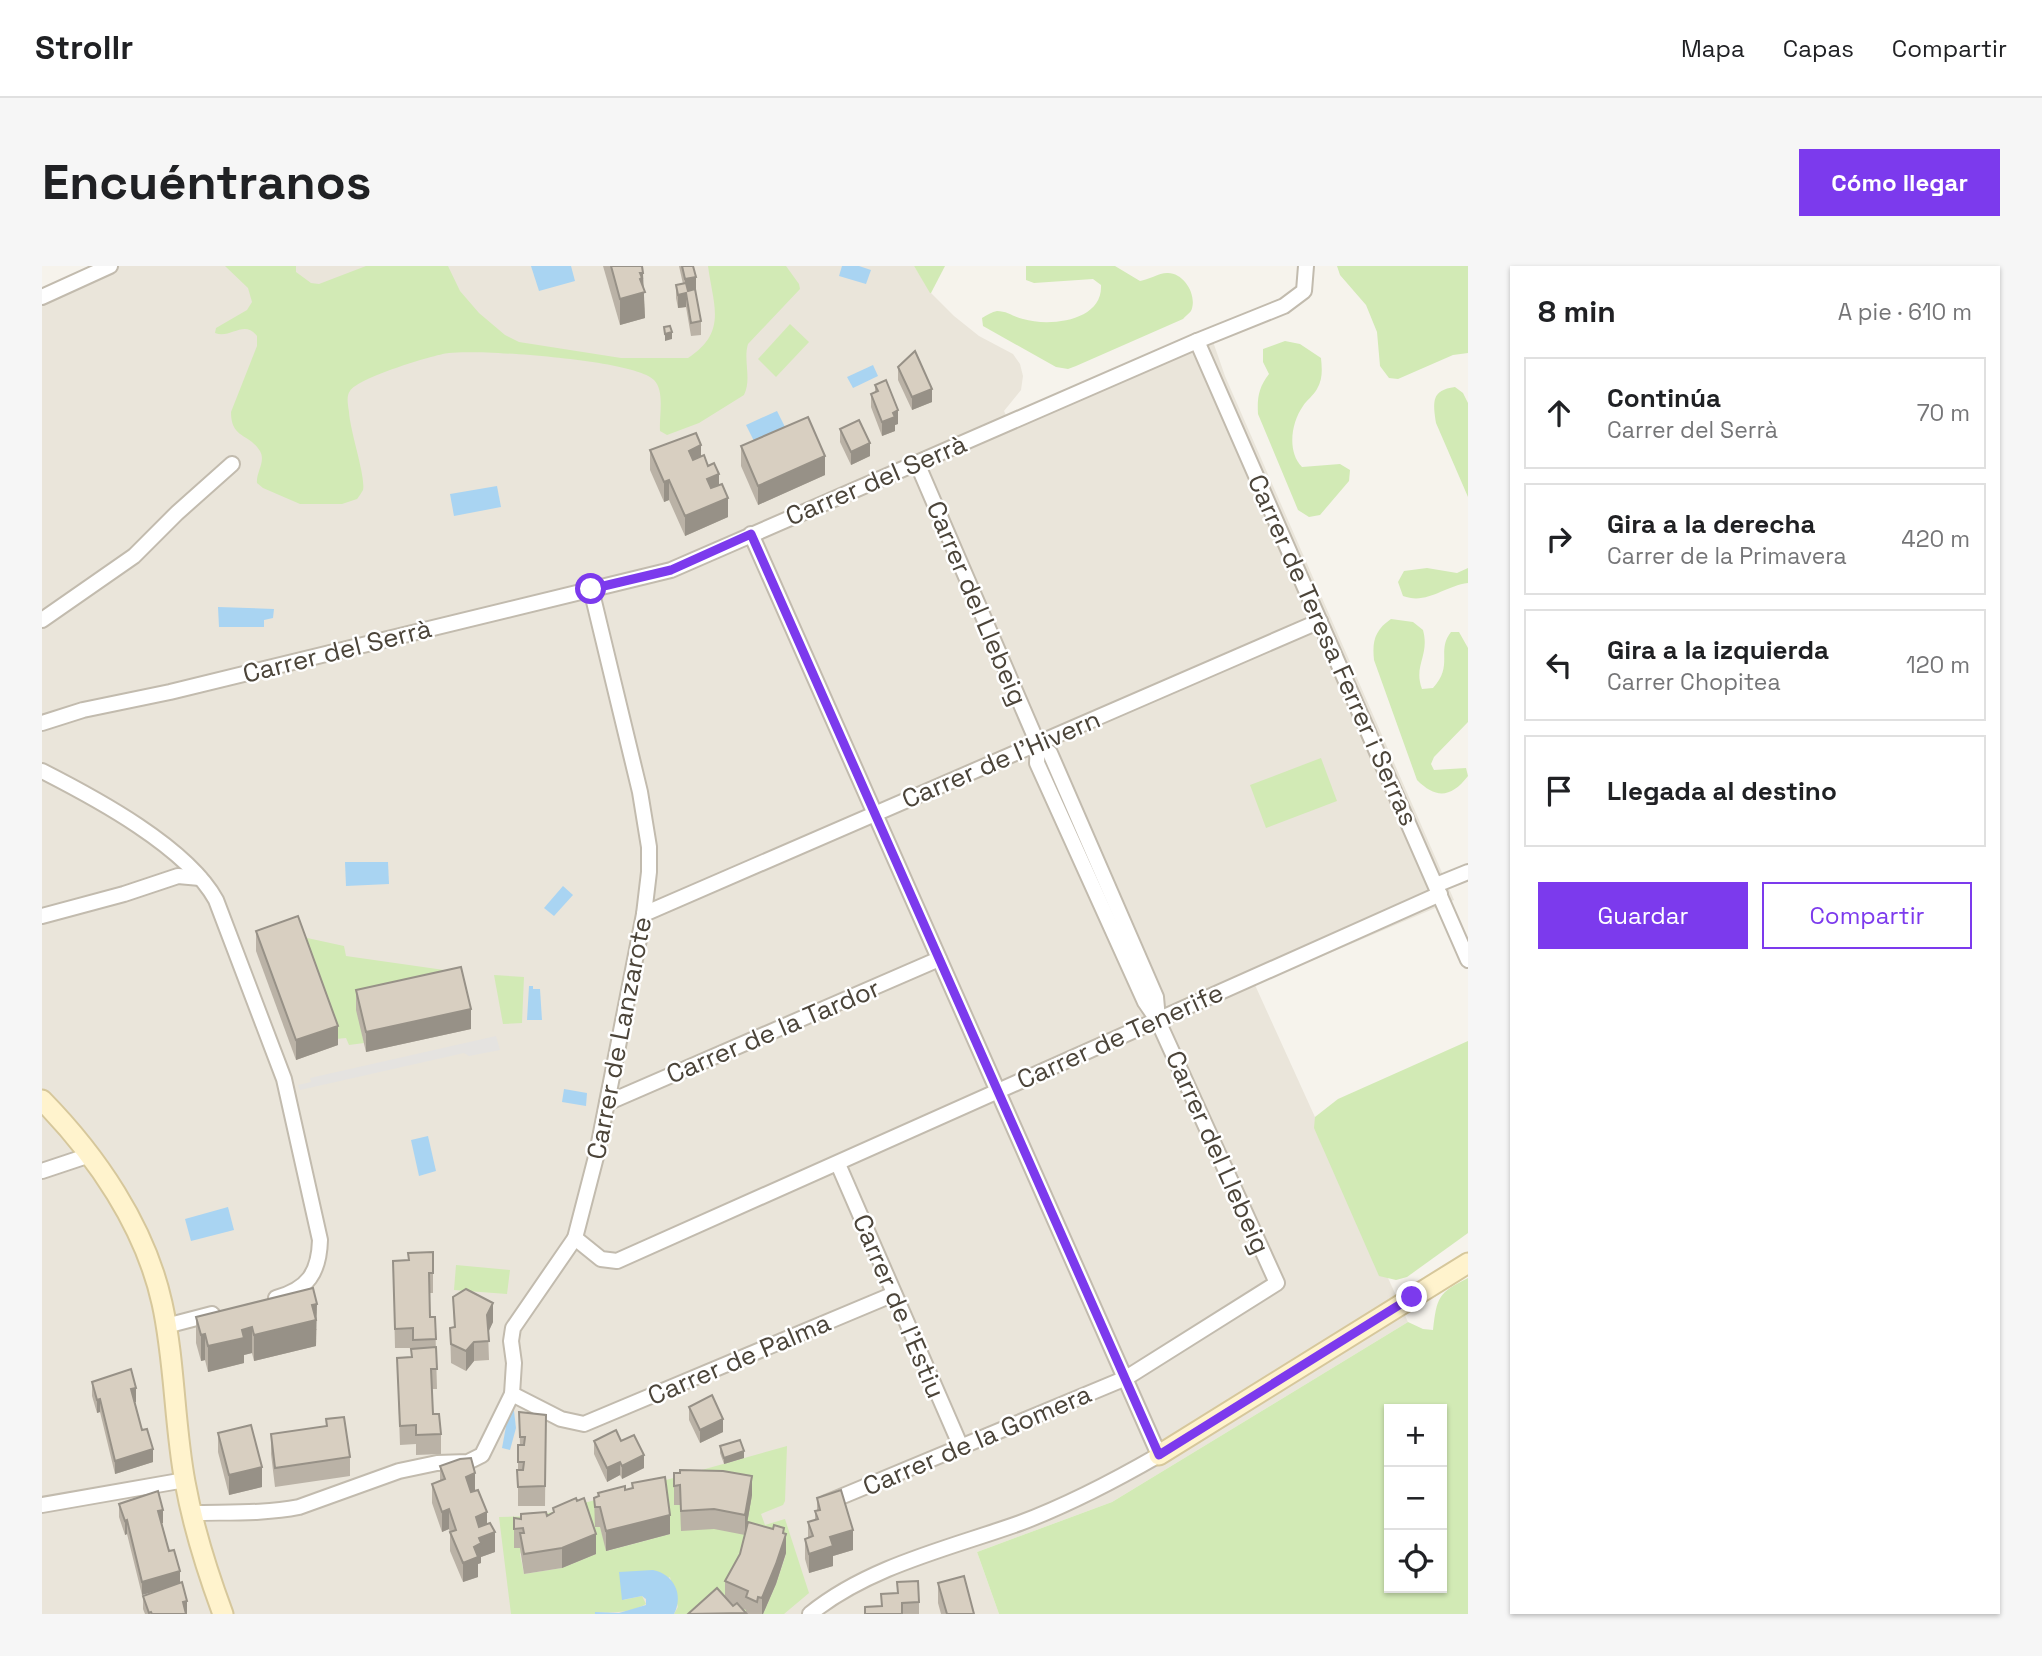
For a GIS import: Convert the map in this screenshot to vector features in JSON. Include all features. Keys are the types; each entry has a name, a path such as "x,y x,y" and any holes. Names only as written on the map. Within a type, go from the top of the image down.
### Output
{"street":[{"path":"42,297 110,266"},
{"name":"Carrer del Serrà","path":"42,723 83,710 170,692 671,570 1284,306 1304,291 1306,266"},
{"name":"Carrer de Teresa Ferrer i Serras","path":"1198,341 1468,960"},
{"name":"Carrer del Llebeig","path":"917,463 1038,744 1037,764 1277,1283"},
{"path":"42,620 134,556 232,464"},
{"path":"751,534 1159,1455"},
{"name":"Carrer de Lanzarote","path":"512,1394 513,1328 575,1238 597,1153 644,915 649,872 640,792 591,589"},
{"name":"Carrer de l'Hivern","path":"644,915 1320,621"},
{"path":"42,771 81,791 166,847 201,878 216,900 284,1079 320,1240 318,1263 309,1280 290,1294 265,1301"},
{"path":"160,881 172,864 166,847"},
{"name":"Carrer de Tenerife","path":"575,1238 601,1259 617,1261 838,1164 997,1090 1158,1021 1438,890 1468,872"},
{"path":"42,916 178,876 201,878"},
{"name":"Carrer de la Tardor","path":"607,1103 939,959"},
{"path":"42,1100 70,1128 115,1192 137,1234 155,1278 166,1326 185,1480 211,1581 223,1614"},
{"path":"42,1171 90,1155"},
{"name":"Carrer de l'Estiu","path":"838,1164 961,1447"},
{"path":"810,1614 831,1597 863,1581 1091,1493 1159,1455 1468,1263"},
{"name":"Carrer de la Gomera","path":"818,1506 1126,1378 1277,1283"},
{"name":"Carrer de Palma","path":"512,1394 561,1419 584,1424 894,1294"},
{"path":"166,1326 228,1310"},
{"path":"192,1513 285,1510 399,1471 437,1463 468,1462 482,1455 512,1394"},
{"path":"42,1505 185,1480"}],"shaded area":[{"path":"110,266 914,266 931,293 954,316 979,336 1013,354 1020,364 1023,376 1021,390 1004,411 1009,422 1210,333 1225,376 1454,900 1255,985 1408,1322 1112,1502 977,1552 999,1614 42,1614 42,297"},
{"path":"496,1036 500,1050 469,1056 464,1053 300,1090 298,1085 311,1082 310,1078"}],"green space":[{"path":"225,266 296,266 296,272 311,283 319,284 366,266 448,266 460,291 479,313 505,335 519,342 621,358 688,358 701,348 709,338 715,317 708,266 786,266 800,289 748,344 744,395 699,423 667,435 660,431 660,397 654,380 619,367 556,358 466,352 449,353 412,362 366,380 348,395 350,420 362,475 362,492 357,499 342,504 300,504 257,483 262,455 256,445 237,431 232,421 231,412 257,346 257,336 247,329 226,334 215,333 216,328 247,310 252,302 248,288"},
{"path":"914,266 945,266 931,293 930,293"},
{"path":"1026,266 1115,266 1140,281 1164,273 1173,274 1179,276 1188,286 1193,305 1183,319 1076,366 1068,369 1056,367 983,326 982,318 997,311 1034,321 1073,318 1093,307 1099,297 1101,285 1093,279 1034,283 1026,280"},
{"path":"1337,266 1468,266 1468,353 1453,355 1398,379 1389,378 1380,366 1377,332 1366,305 1340,275"},
{"path":"790,324 809,342 776,377 758,359"},
{"path":"1285,341 1300,344 1321,358 1322,374 1319,385 1299,413 1293,429 1294,454 1297,461 1302,467 1340,464 1350,470 1349,481 1320,515 1309,517 1298,510 1258,414 1259,392 1269,374 1263,362 1263,349"},
{"path":"1455,387 1463,393 1468,403 1468,497 1435,416 1435,398 1441,391"},
{"path":"1427,568 1457,573 1468,568 1468,583 1428,597 1403,596 1398,582 1404,571"},
{"path":"1391,619 1413,622 1423,630 1425,647 1419,673 1422,689 1433,688 1439,680 1443,672 1445,646 1451,632 1459,632 1468,648 1468,722 1434,757 1431,764 1434,770 1466,768 1468,776 1456,789 1449,792 1437,793 1417,780 1374,660 1376,636 1381,627"},
{"path":"1321,758 1337,801 1266,828 1250,785"},
{"path":"298,936 344,946 346,956 458,972 357,1010 364,1043 349,1045 346,1038 336,1039"},
{"path":"494,975 524,977 522,1023 503,1024"},
{"path":"1468,1041 1468,1233 1407,1277 1396,1280 1379,1276 1314,1128 1315,1117 1338,1099"},
{"path":"456,1265 510,1270 507,1294 454,1290"},
{"path":"1468,1278 1468,1614 999,1614 977,1552 1112,1502 1408,1322 1433,1330 1438,1303 1445,1292"},
{"path":"787,1446 785,1501 783,1505 761,1514 765,1525 785,1519 809,1593 784,1614 763,1614 786,1554 747,1614 674,1614 678,1607 670,1577 623,1600 642,1596 646,1604 628,1611 595,1614 511,1614 499,1517 538,1516","holes":["600,1527 670,1534 607,1551","515,1538 596,1554 562,1568 524,1574 520,1554 523,1548 514,1548"]}],"water":[{"path":"531,266 571,266 575,281 539,291"},
{"path":"842,266 859,266 871,270 866,284 839,276"},
{"path":"873,365 878,376 853,388 847,377"},
{"path":"777,411 785,427 754,441 746,425"},
{"path":"497,486 501,507 454,516 450,494"},
{"path":"218,607 274,609 273,618 264,620 264,627 219,627"},
{"path":"345,862 388,862 389,884 346,886"},
{"path":"563,886 573,895 554,916 544,908"},
{"path":"529,986 540,989 542,1020 527,1020"},
{"path":"564,1089 587,1093 586,1106 562,1102"},
{"path":"428,1136 436,1171 419,1176 411,1140"},
{"path":"228,1207 234,1230 191,1241 185,1219"},
{"path":"512,1394 516,1428 510,1450 502,1448"},
{"path":"653,1570 667,1576 675,1586 678,1600 674,1614 595,1614 619,1613 646,1605 646,1599 642,1596 622,1600 619,1572"}],"building":[{"path":"611,266 642,266 640,279 645,292 620,299"},
{"path":"682,266 693,266 696,277 685,279"},
{"path":"686,283 688,291 695,289 701,321 691,323 686,293 678,295 676,285"},
{"path":"670,326 672,332 665,334 664,327"},
{"path":"915,351 932,389 912,397 898,367"},
{"path":"886,380 898,410 893,413 895,417 882,422 871,394 878,391 875,385"},
{"path":"808,417 825,456 758,486 741,446"},
{"path":"859,420 870,443 851,452 840,429"},
{"path":"696,433 701,445 689,451 693,460 704,455 708,466 714,463 719,474 707,479 711,488 722,484 728,498 685,516 669,480 664,482 650,450"},
{"path":"298,916 338,1026 296,1040 256,931"},
{"path":"461,967 471,1009 366,1032 356,990"},
{"path":"433,1252 433,1273 429,1273 430,1317 435,1317 436,1339 413,1340 413,1328 395,1329 393,1261 409,1260 408,1253"},
{"path":"313,1288 317,1304 312,1305 316,1320 254,1335 252,1327 242,1330 244,1338 208,1346 205,1334 201,1335 196,1317"},
{"path":"466,1289 493,1303 487,1315 489,1341 474,1342 466,1351 451,1344 450,1328 455,1327 453,1297"},
{"path":"436,1347 437,1369 431,1369 433,1414 439,1414 441,1434 416,1435 416,1425 400,1426 397,1358 412,1357 411,1349"},
{"path":"131,1369 136,1388 131,1389 142,1430 147,1429 153,1449 115,1461 100,1399 97,1400 92,1382"},
{"path":"712,1395 723,1419 700,1430 689,1407"},
{"path":"519,1412 546,1415 545,1486 518,1487 517,1470 523,1470 524,1462 518,1462 518,1445 524,1445 525,1437 520,1437"},
{"path":"344,1417 350,1457 275,1468 271,1434 327,1426 326,1419"},
{"path":"251,1425 262,1467 229,1475 218,1433"},
{"path":"616,1430 621,1441 634,1435 644,1455 622,1466 620,1462 607,1468 594,1441"},
{"path":"740,1440 744,1451 724,1458 720,1446"},
{"path":"471,1458 475,1473 466,1477 471,1492 478,1490 487,1512 476,1517 479,1527 490,1523 495,1532 479,1538 481,1543 474,1547 478,1557 463,1563 450,1532 456,1530 449,1509 442,1512 432,1484 445,1479 440,1466"},
{"path":"680,1470 723,1471 752,1476 745,1515 714,1509 681,1511 680,1485 674,1486 674,1473 680,1473"},
{"path":"665,1477 670,1515 606,1531 600,1507 595,1507 594,1498 599,1496 598,1493 625,1486 625,1490 633,1488 632,1483"},
{"path":"841,1490 853,1530 830,1537 833,1546 809,1554 805,1539 813,1536 808,1522 818,1519 815,1511 820,1510 817,1498"},
{"path":"158,1491 163,1510 158,1511 169,1551 174,1550 180,1571 142,1582 127,1520 125,1521 119,1504"},
{"path":"576,1498 577,1501 584,1498 596,1534 562,1548 524,1554 520,1533 524,1533 523,1528 514,1529 514,1518 521,1519 521,1514 546,1512 547,1516 554,1512 553,1508"},
{"path":"748,1522 773,1529 774,1525 784,1528 783,1533 786,1534 762,1598 758,1597 757,1602 746,1597 748,1591 725,1581 740,1554"},
{"path":"964,1576 974,1614 947,1614 938,1583"},
{"path":"918,1581 919,1602 902,1603 902,1614 865,1614 865,1607 882,1606 881,1594 898,1593 897,1582"},
{"path":"182,1582 187,1601 183,1602 186,1614 149,1613 143,1596"},
{"path":"717,1588 733,1606 737,1603 746,1613 688,1614"}],"route":[{"path":"591,589 671,570 751,534 1159,1455 1412,1297"}]}
